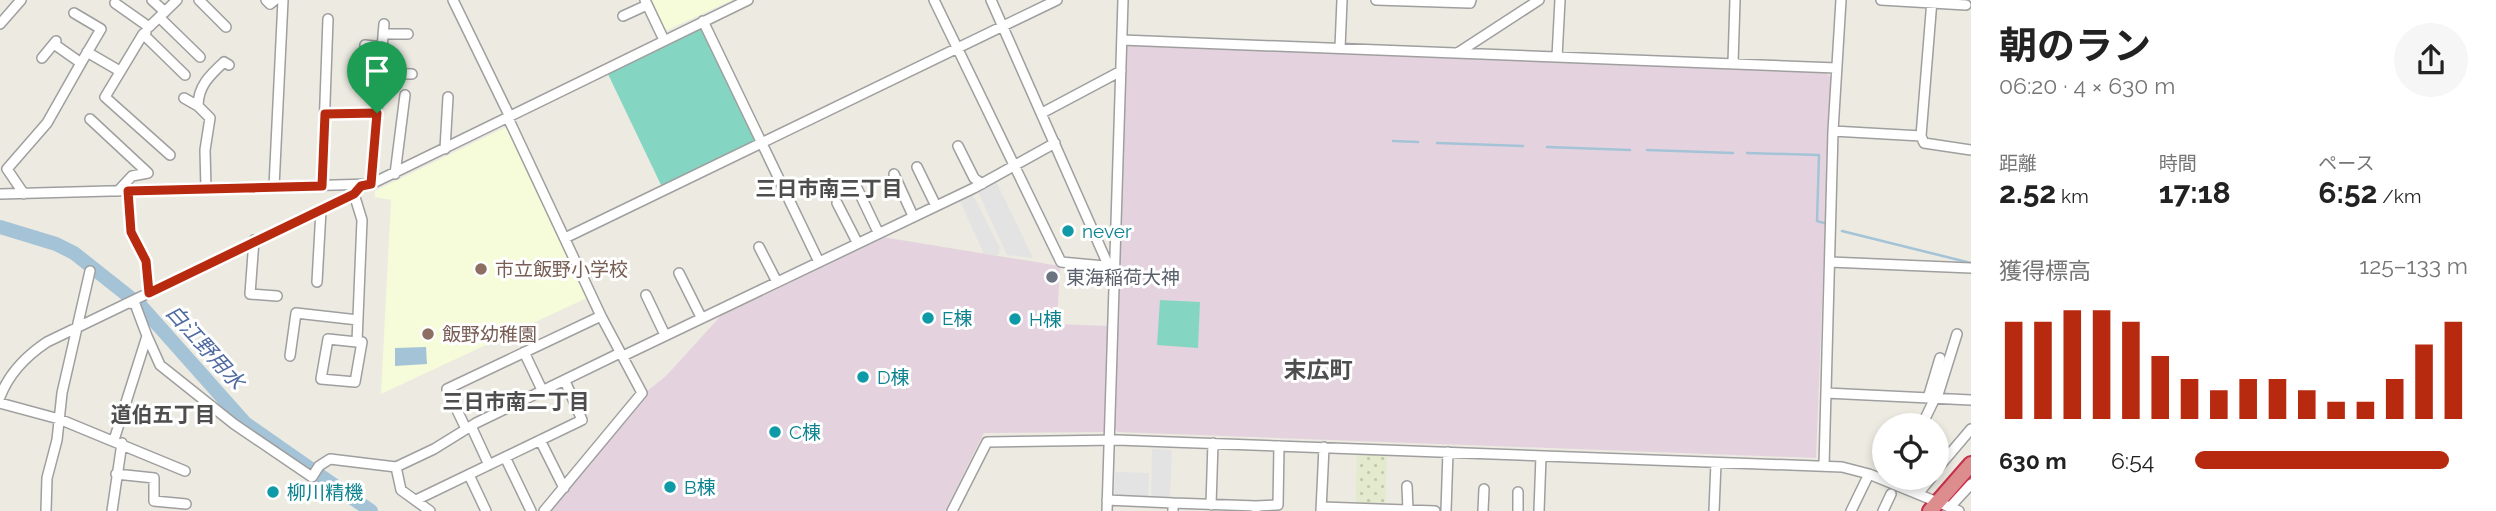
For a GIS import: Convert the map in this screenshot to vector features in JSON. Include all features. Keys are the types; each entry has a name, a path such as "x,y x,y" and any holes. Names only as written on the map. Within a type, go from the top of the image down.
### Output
{"highway":[{"path":"1944,508 1971,464"}],"street":[{"path":"0,24 21,0"},
{"path":"152,0 200,57"},
{"path":"170,155 105,97 118,70 146,31 177,0"},
{"path":"199,0 226,27"},
{"path":"266,0 270,4 275,0"},
{"path":"274,187 283,0"},
{"path":"453,0 601,316 642,393 544,511"},
{"path":"0,397 7,380 24,360 47,342 748,0"},
{"path":"934,0 1061,262 1112,267"},
{"path":"991,0 1112,267"},
{"path":"565,238 1057,0"},
{"path":"1107,511 1112,267 1123,0"},
{"path":"1339,48 1342,0"},
{"path":"1376,0 1470,3 1471,0"},
{"path":"1458,53 1539,0"},
{"path":"1557,57 1560,0"},
{"path":"1733,63 1735,0"},
{"path":"1824,466 1833,131 1841,0"},
{"path":"1881,0 1937,1 1966,5"},
{"path":"1937,1 1921,136 1924,144 1971,150"},
{"path":"115,3 146,31 185,75"},
{"path":"623,16 646,3 664,40"},
{"path":"24,194 7,169 47,123 101,29 74,13"},
{"path":"322,186 328,19"},
{"path":"703,21 819,262"},
{"path":"366,185 377,113 384,29 408,34"},
{"path":"1122,40 1836,68"},
{"path":"42,58 56,42 81,63"},
{"path":"365,45 382,47"},
{"path":"88,52 118,70"},
{"path":"198,106 198,94 204,82 224,62 229,65"},
{"path":"1042,113 1121,71"},
{"path":"380,73 412,74"},
{"path":"363,87 379,88"},
{"path":"396,174 405,95"},
{"path":"444,149 448,97"},
{"path":"184,98 195,107 198,106 210,118 205,150 206,189"},
{"path":"325,114 377,113"},
{"path":"90,119 148,173 132,176 118,191"},
{"path":"1833,131 1921,136"},
{"path":"132,301 160,365 234,424 315,472 330,459 396,467 565,381 1015,168 1055,144"},
{"path":"958,146 974,178 982,184"},
{"path":"917,167 936,206"},
{"path":"894,174 913,216"},
{"path":"0,194 366,185"},
{"path":"857,188 878,232"},
{"path":"128,191 131,232 146,261 149,293"},
{"path":"354,194 362,220 357,341"},
{"path":"837,203 857,242"},
{"path":"317,282 320,210"},
{"path":"254,240 250,294 277,296"},
{"path":"759,247 776,282"},
{"path":"1830,262 1971,268"},
{"path":"46,511 47,478 76,328 90,271"},
{"path":"679,273 701,317"},
{"path":"646,295 665,335"},
{"path":"290,356 296,313 358,320"},
{"path":"489,465 447,389 601,316"},
{"path":"1927,413 1957,334"},
{"path":"112,511 118,442 147,335"},
{"path":"328,339 357,341 362,342 355,382 321,379 328,339"},
{"path":"524,352 543,392"},
{"path":"1933,398 1940,358"},
{"path":"416,500 583,420 565,381"},
{"path":"1826,393 1971,400"},
{"path":"0,403 59,419 185,471"},
{"path":"1949,455 1971,429"},
{"path":"540,440 564,488"},
{"path":"952,511 987,442 1109,440 1324,447 1824,466 1872,475"},
{"path":"1211,505 1213,443"},
{"path":"1107,500 1173,507 1211,505 1256,509 1278,505 1279,446"},
{"path":"1324,447 1322,509 1435,511"},
{"path":"1448,452 1448,511"},
{"path":"1539,511 1541,456"},
{"path":"505,457 531,511"},
{"path":"1714,511 1716,463"},
{"path":"396,467 401,489 429,511"},
{"path":"116,474 154,478 154,500 186,504"},
{"path":"1851,511 1869,474"},
{"path":"469,475 486,511"},
{"path":"1908,490 1944,508 1971,484"},
{"path":"1408,486 1408,510"},
{"path":"1483,511 1484,489"},
{"path":"1883,511 1893,490"},
{"path":"1918,494 1921,490"},
{"path":"1518,492 1518,511"}],"shaded area":[{"path":"648,0 732,0 663,32"},
{"path":"703,26 759,142 662,187 607,72"},
{"path":"1131,44 1825,72 1831,77 1816,458 1118,432 1114,427 1125,48"},
{"name":"市立飯野小学校","path":"504,128 509,130 589,297 381,394 391,200 375,197 375,191"},
{"path":"996,181 1033,258 1007,255 978,192"},
{"path":"972,193 1000,248 998,256 984,254 959,199"},
{"path":"876,236 1060,266 1057,324 1109,326 1104,432 984,433 945,511 547,511 646,392 666,376 728,308"},
{"path":"1160,300 1200,302 1198,348 1157,345"},
{"path":"426,347 427,364 395,366 395,348"},
{"path":"1152,449 1172,450 1170,500 1151,499"},
{"path":"1357,453 1387,454 1385,508 1356,507"},
{"path":"1115,472 1149,473 1148,499 1114,498"}],"waterway":[{"path":"1393,141 1418,142"},
{"path":"1437,143 1523,146"},
{"path":"1547,147 1630,150"},
{"path":"1647,150 1733,153"},
{"path":"1747,153 1819,155 1817,221 1824,223"},
{"name":"白江野用水","path":"0,227 56,244 74,253 141,306 245,423 371,511"},
{"path":"1842,231 1971,263"}],"place":[{"name":"never","path":"1068,231"},
{"name":"市立飯野小学校","path":"481,269"},
{"name":"東海稲荷大神","path":"1052,277"},
{"name":"E棟","path":"928,318"},
{"name":"H棟","path":"1015,319"},
{"name":"飯野幼稚園","path":"428,334"},
{"name":"D棟","path":"863,377"},
{"name":"C棟","path":"775,432"},
{"name":"B棟","path":"670,487"},
{"name":"柳川精機","path":"273,492"}],"district":[{"name":"三日市南三丁目","path":"829,189"},
{"name":"末広町","path":"1318,370"},
{"name":"三日市南二丁目","path":"516,402"},
{"name":"道伯五丁目","path":"163,415"}],"route":[{"path":"377,113 371,184 361,186 354,194 268,233 149,293 146,261 135,246 128,219 128,191 322,186 325,114 377,113"}]}
